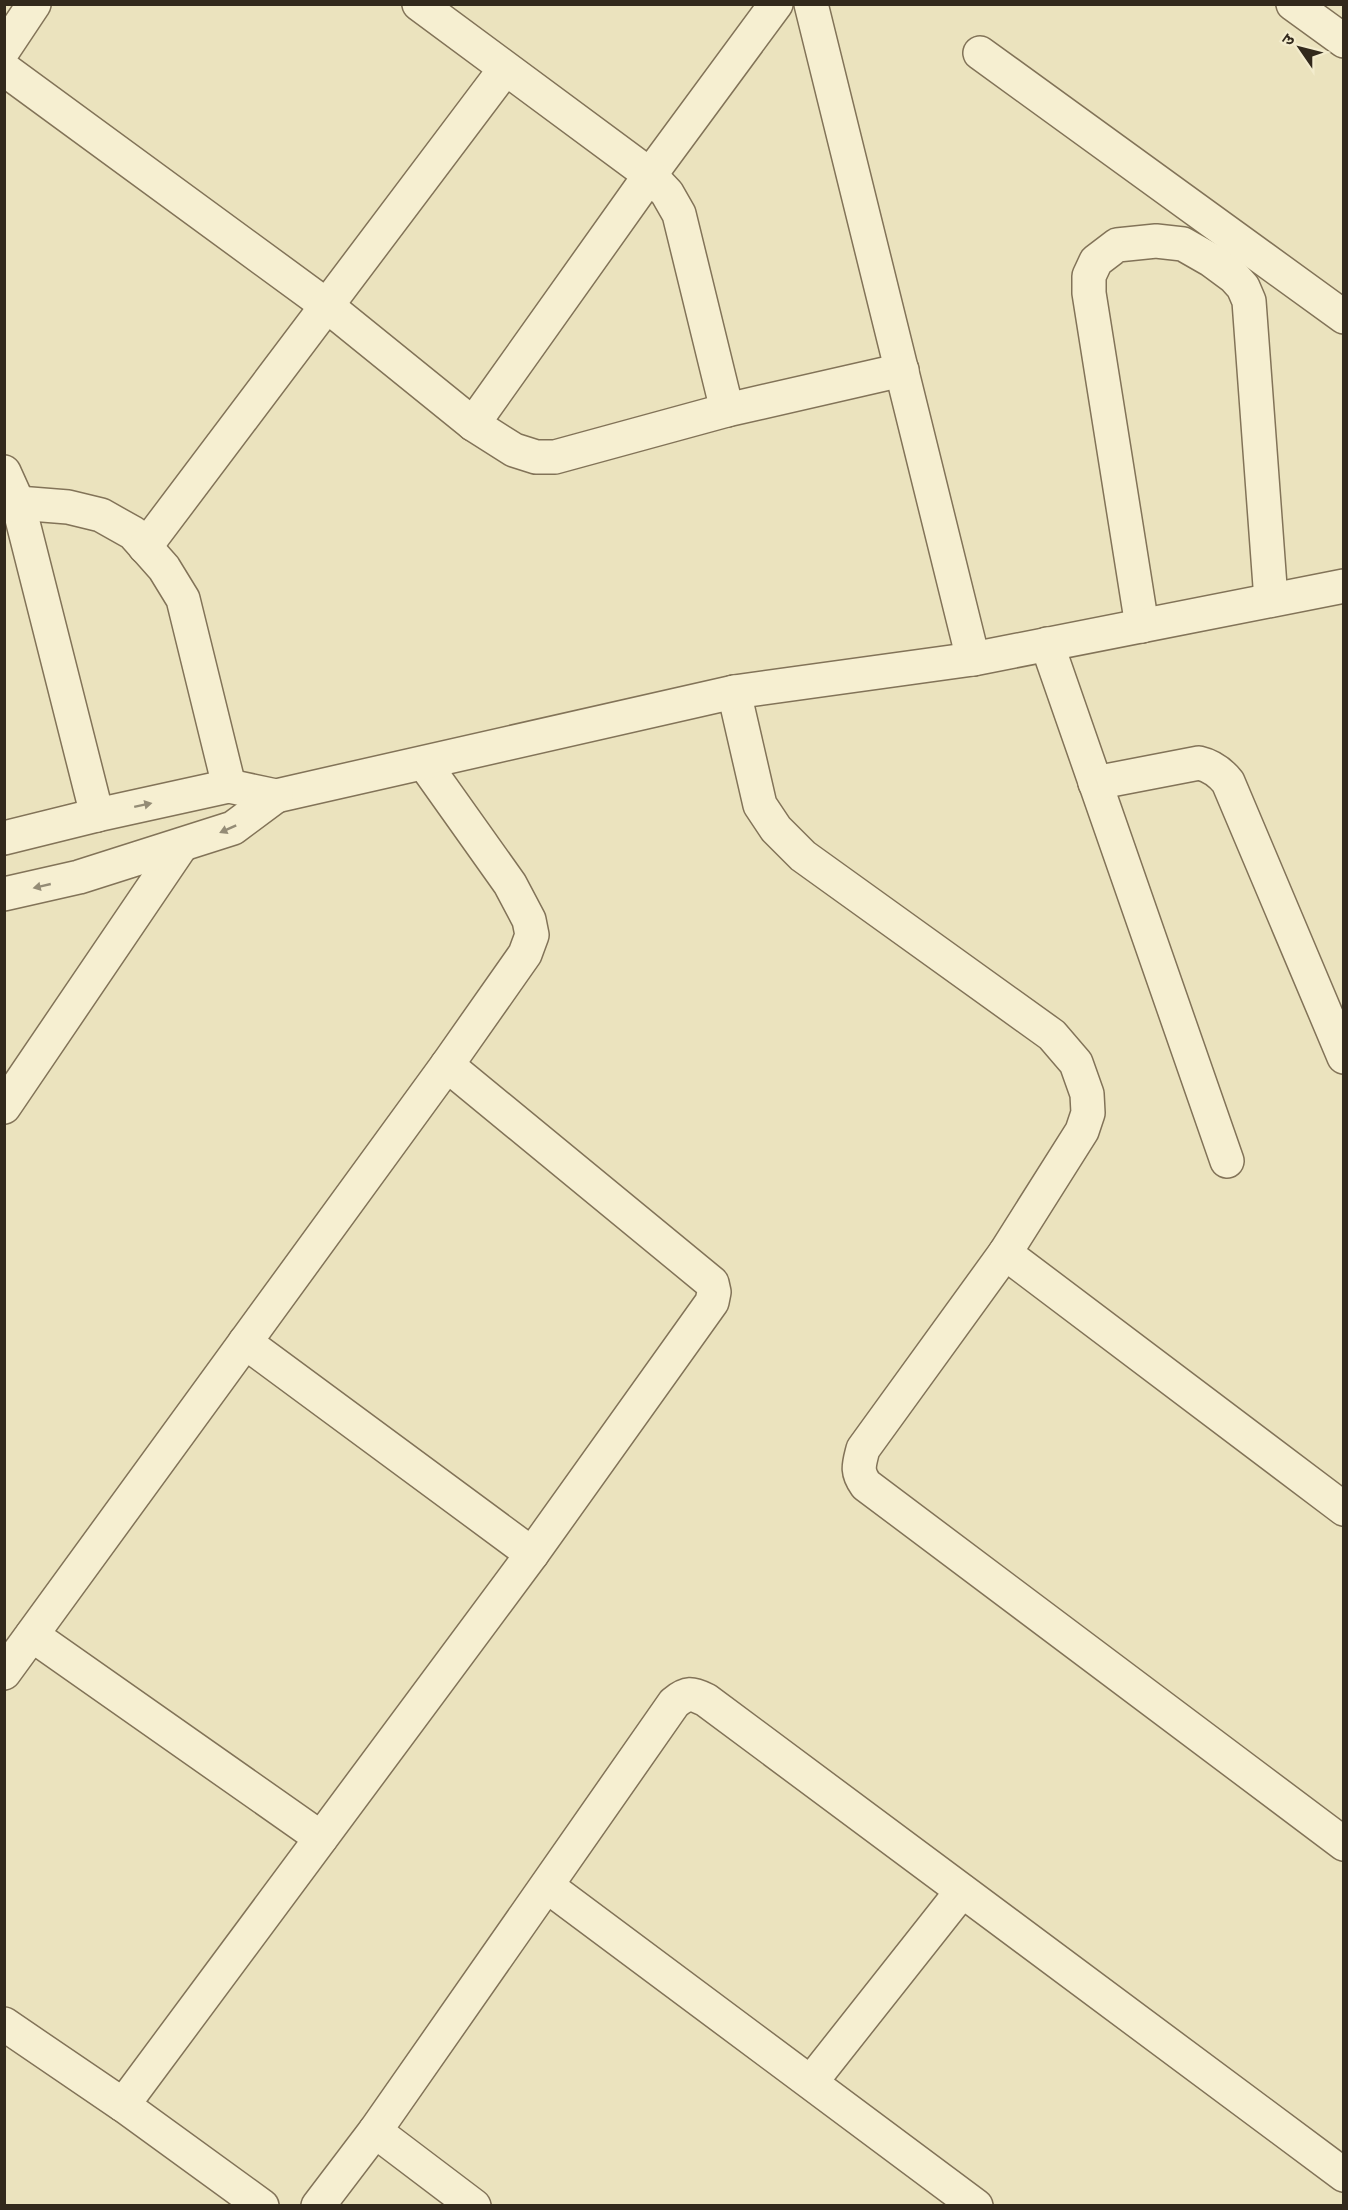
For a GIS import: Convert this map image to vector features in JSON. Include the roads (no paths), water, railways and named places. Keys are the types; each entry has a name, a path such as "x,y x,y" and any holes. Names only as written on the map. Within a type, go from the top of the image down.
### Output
{"street":[{"path":"4,49 34,4"},
{"path":"419,4 650,175 667,193 679,214 727,410"},
{"path":"473,424 650,175 776,4"},
{"path":"811,4 973,659"},
{"path":"1293,4 1344,41"},
{"path":"980,53 1344,317"},
{"path":"4,69 326,305 473,424 514,450 536,457 555,457 727,410 902,370"},
{"path":"145,547 505,69"},
{"path":"1142,626 1089,293 1089,276 1096,261 1117,245 1156,241 1183,244 1211,260 1234,277 1243,287 1249,301 1271,600"},
{"path":"4,472 11,505 97,815"},
{"path":"11,505 68,507 101,515 133,533 164,568 183,598 229,786"},
{"path":"4,894 79,877 233,828 276,796 734,692 973,659 1344,586"},
{"path":"1047,644 1227,1161"},
{"path":"734,692 760,805 776,829 803,856 1052,1035 1076,1062 1087,1094 1088,1113 1082,1131 1005,1253 863,1449 859,1475 866,1485 1344,1844"},
{"path":"4,1672 447,1065 525,954 532,935 529,920 510,884 424,763"},
{"path":"1095,783 1199,763 1209,765 1222,774 1228,782 1344,1057"},
{"path":"4,838 229,786 276,796"},
{"path":"4,1107 181,846"},
{"path":"123,2105 532,1554 712,1302 714,1292 712,1283 447,1065"},
{"path":"1005,1253 1344,1509"},
{"path":"245,1342 532,1554"},
{"path":"32,1635 321,1838"},
{"path":"318,2205 375,2131 674,1703 685,1694 693,1694 706,1700 1344,2175"},
{"path":"548,1886 976,2205"},
{"path":"811,2082 962,1891"},
{"path":"4,2024 123,2105 262,2205"},
{"path":"375,2131 474,2205"}]}
